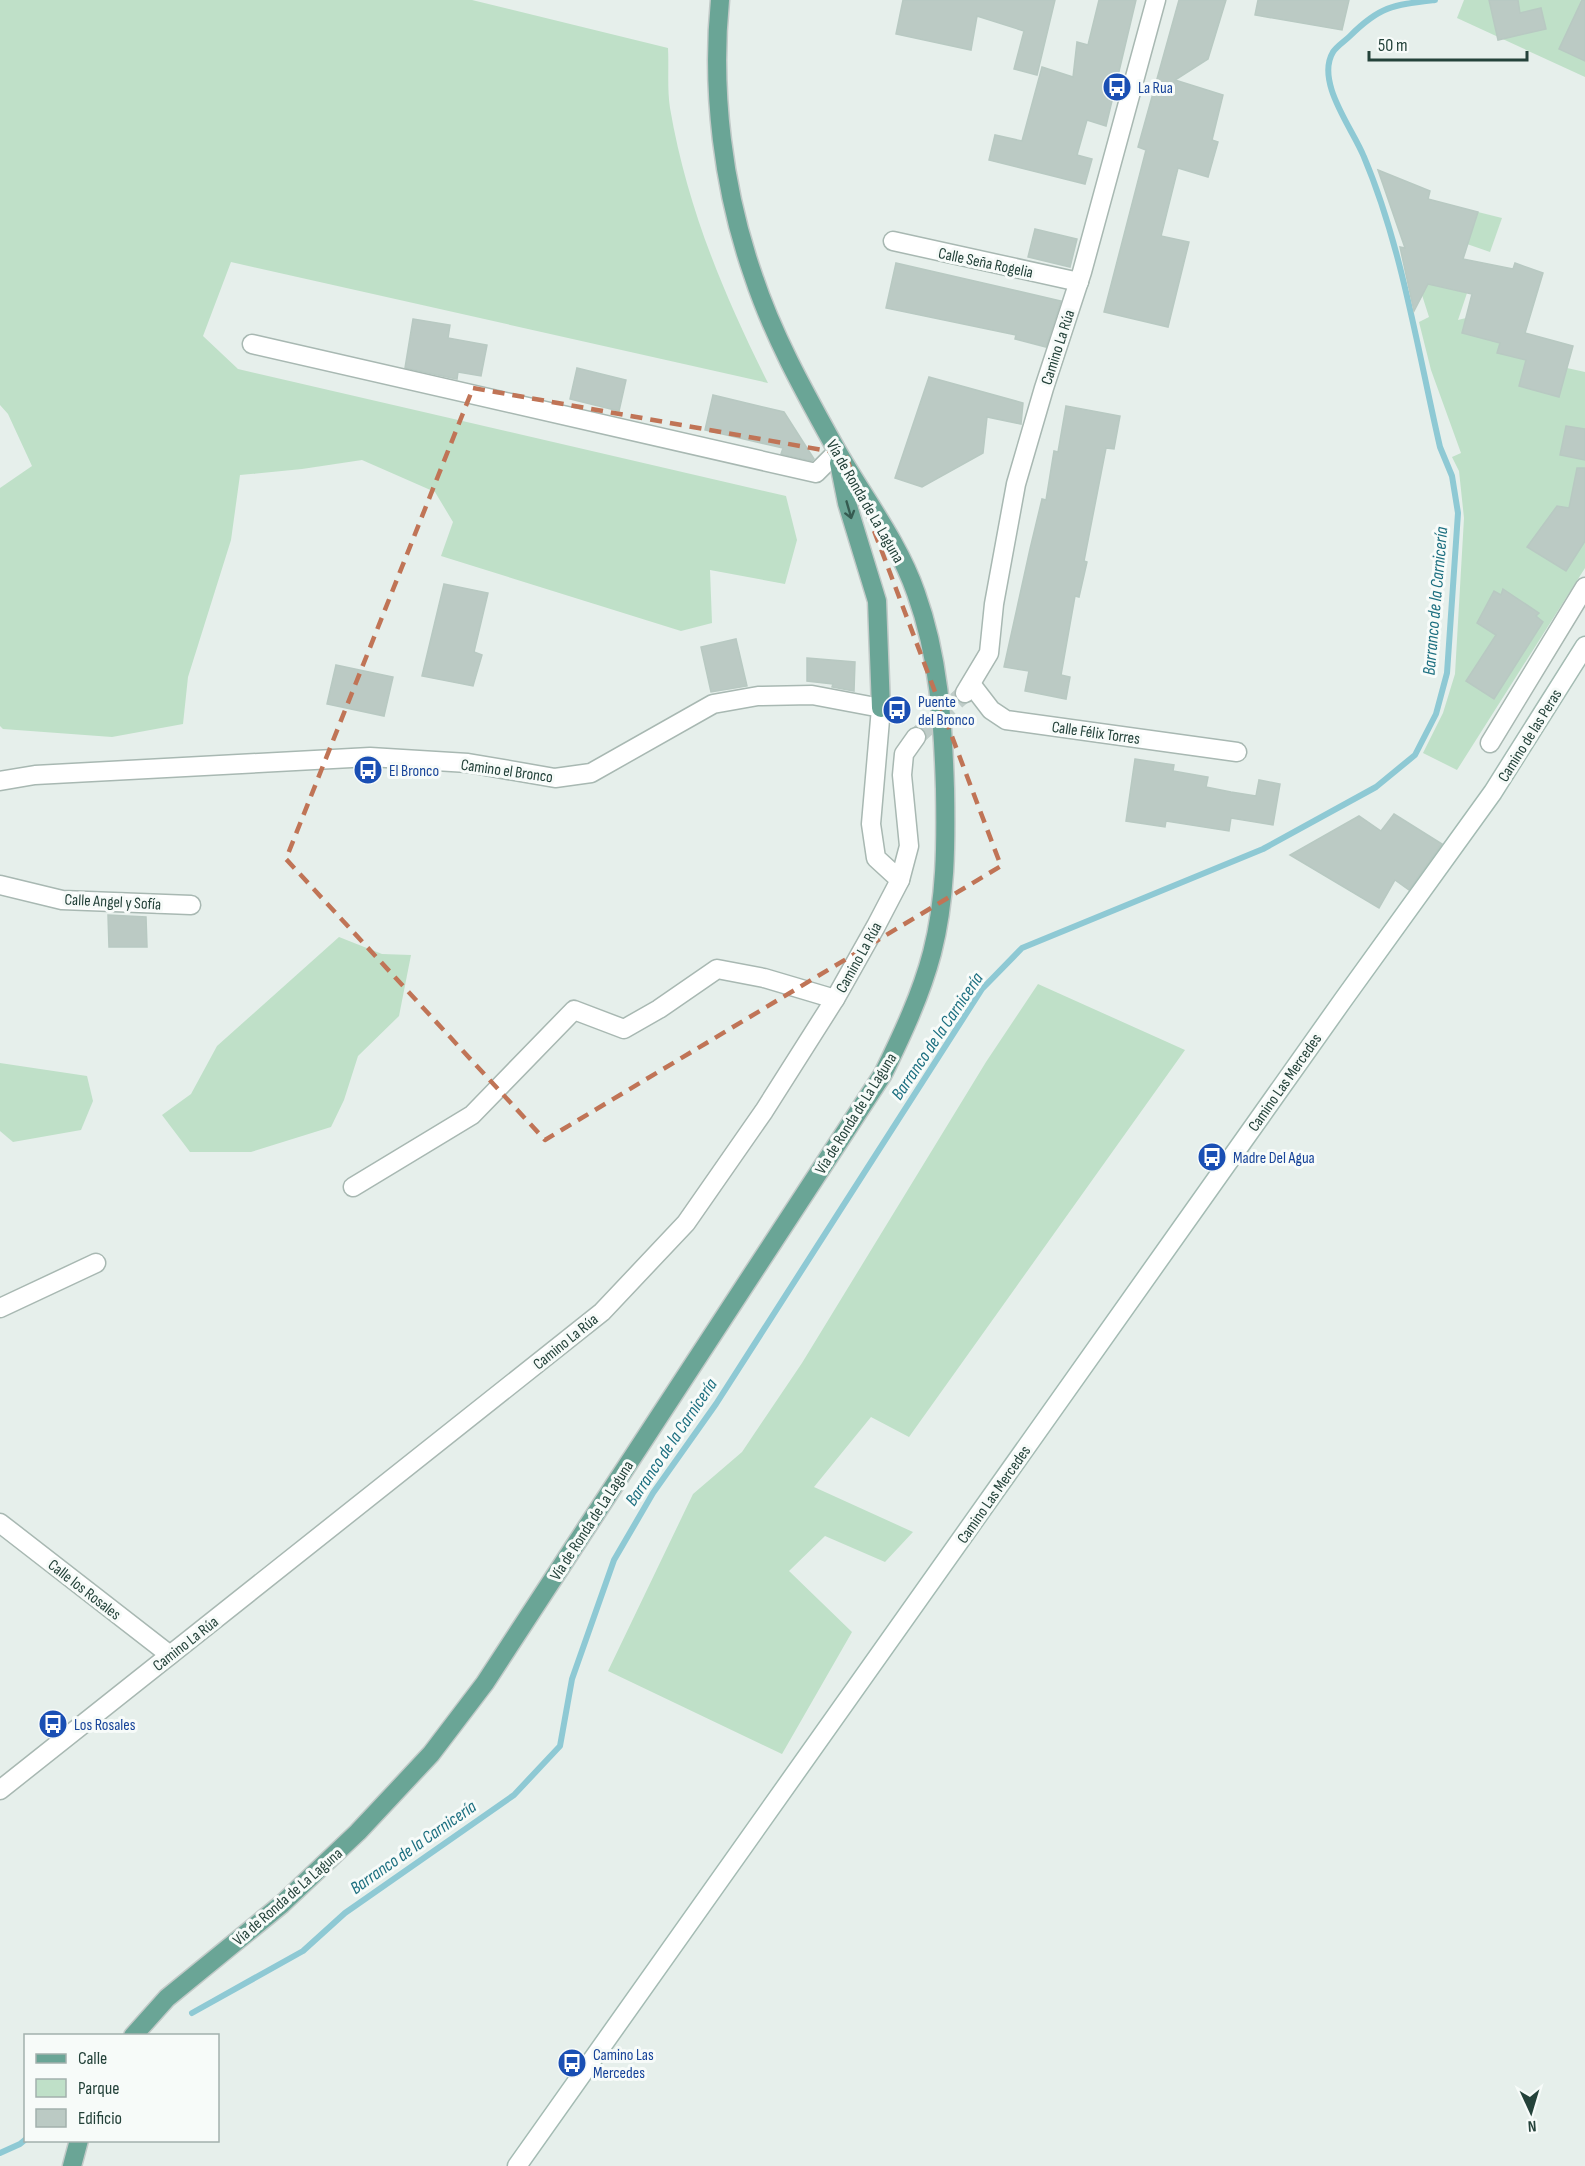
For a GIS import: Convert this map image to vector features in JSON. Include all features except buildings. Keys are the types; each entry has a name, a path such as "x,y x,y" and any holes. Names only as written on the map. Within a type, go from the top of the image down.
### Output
{"main road":[{"name":"Vía de Ronda de La Laguna","path":"135,2034 166,1998 282,1904 358,1832 431,1754 485,1683 877,1084 910,1018 932,953 941,905 946,854 943,719 933,651 916,591 884,525 837,452 786,356 753,275 734,208 723,146 720,104 720,0"},
{"path":"837,452 847,503 877,601 881,708"},
{"path":"72,2166 78,2142"}],"street":[{"name":"Camino La Rúa","path":"968,688 989,653 994,604 1016,484 1079,282 1156,0"},
{"name":"Calle Seña Rogelia","path":"892,241 1079,282"},
{"path":"252,344 816,473 837,452"},
{"path":"1491,743 1585,587"},
{"name":"Camino de las Peras","path":"1471,823 1585,646"},
{"name":"Calle Félix Torres","path":"968,688 1006,720 1237,752"},
{"name":"Camino el Bronco","path":"2,780 35,775 370,758 468,763 555,778 591,773 713,704 758,696 812,695 881,708"},
{"path":"881,708 871,824 876,858 900,880"},
{"name":"Camino La Rúa","path":"0,1790 602,1312 686,1223 764,1111 835,999 900,880 909,846 902,776 904,754 916,737"},
{"name":"Camino Las Mercedes","path":"517,2166 1336,1009 1471,823"},
{"name":"Calle Angel y Sofía","path":"0,885 62,900 191,905"},
{"path":"353,1186 472,1115 574,1010 624,1029 659,1009 717,969 764,978 835,999"},
{"path":"0,1308 96,1263"},
{"name":"Calle los Rosales","path":"0,1523 170,1655"}],"highlighted area":[{"path":"473,388 845,454 1001,866 545,1140 286,859"}],"green space":[{"path":"0,0 472,0 668,48 670,108 686,180 708,249 736,316 768,383 231,262 203,336 238,369 786,496 797,540 785,584 710,570 712,623 681,631 441,556 453,522 435,492 362,460 240,475 231,540 188,677 183,724 112,737 3,729 0,726 0,488 32,466 8,414 0,405"},
{"path":"1464,0 1580,0 1585,2 1585,77 1457,18"},
{"path":"1478,212 1502,218 1490,252 1467,244"},
{"path":"1428,284 1467,293 1458,320 1466,318 1573,346 1567,368 1585,372 1585,568 1457,770 1423,753 1443,713 1455,674 1464,518 1459,471 1452,457 1461,453 1431,370 1419,322 1429,317 1422,295"},
{"path":"339,937 382,954 411,955 399,1016 358,1056 344,1100 331,1127 251,1152 190,1152 162,1115 191,1094 217,1046"},
{"path":"1038,984 1185,1050 909,1437 871,1417 814,1487 913,1532 885,1562 825,1536 789,1571 852,1632 782,1754 608,1671 693,1494 742,1452 802,1363 986,1062"},
{"path":"0,1063 87,1076 93,1101 81,1130 13,1142 0,1131"}],"waterway":[{"name":"Barranco de la Carnicería","path":"192,2013 303,1951 345,1913 514,1795 560,1746 572,1679 614,1560 653,1493 716,1404 982,989 1022,948 1263,849 1376,787 1415,755 1436,714 1447,673 1458,513 1452,476 1440,447 1408,300 1389,227 1364,157 1332,91 1329,64 1333,52 1370,18 1398,6 1435,0"},
{"path":"0,2153 24,2141"}],"tunnel":[{"path":"916,737 965,693"}],"place":[{"name":"La Rua","path":"1117,87"},
{"name":"Puente del Bronco","path":"897,710"},
{"name":"El Bronco","path":"368,770"},
{"name":"Madre Del Agua","path":"1212,1157"},
{"name":"Los Rosales","path":"53,1724"},
{"name":"Camino Las Mercedes","path":"572,2063"}]}
